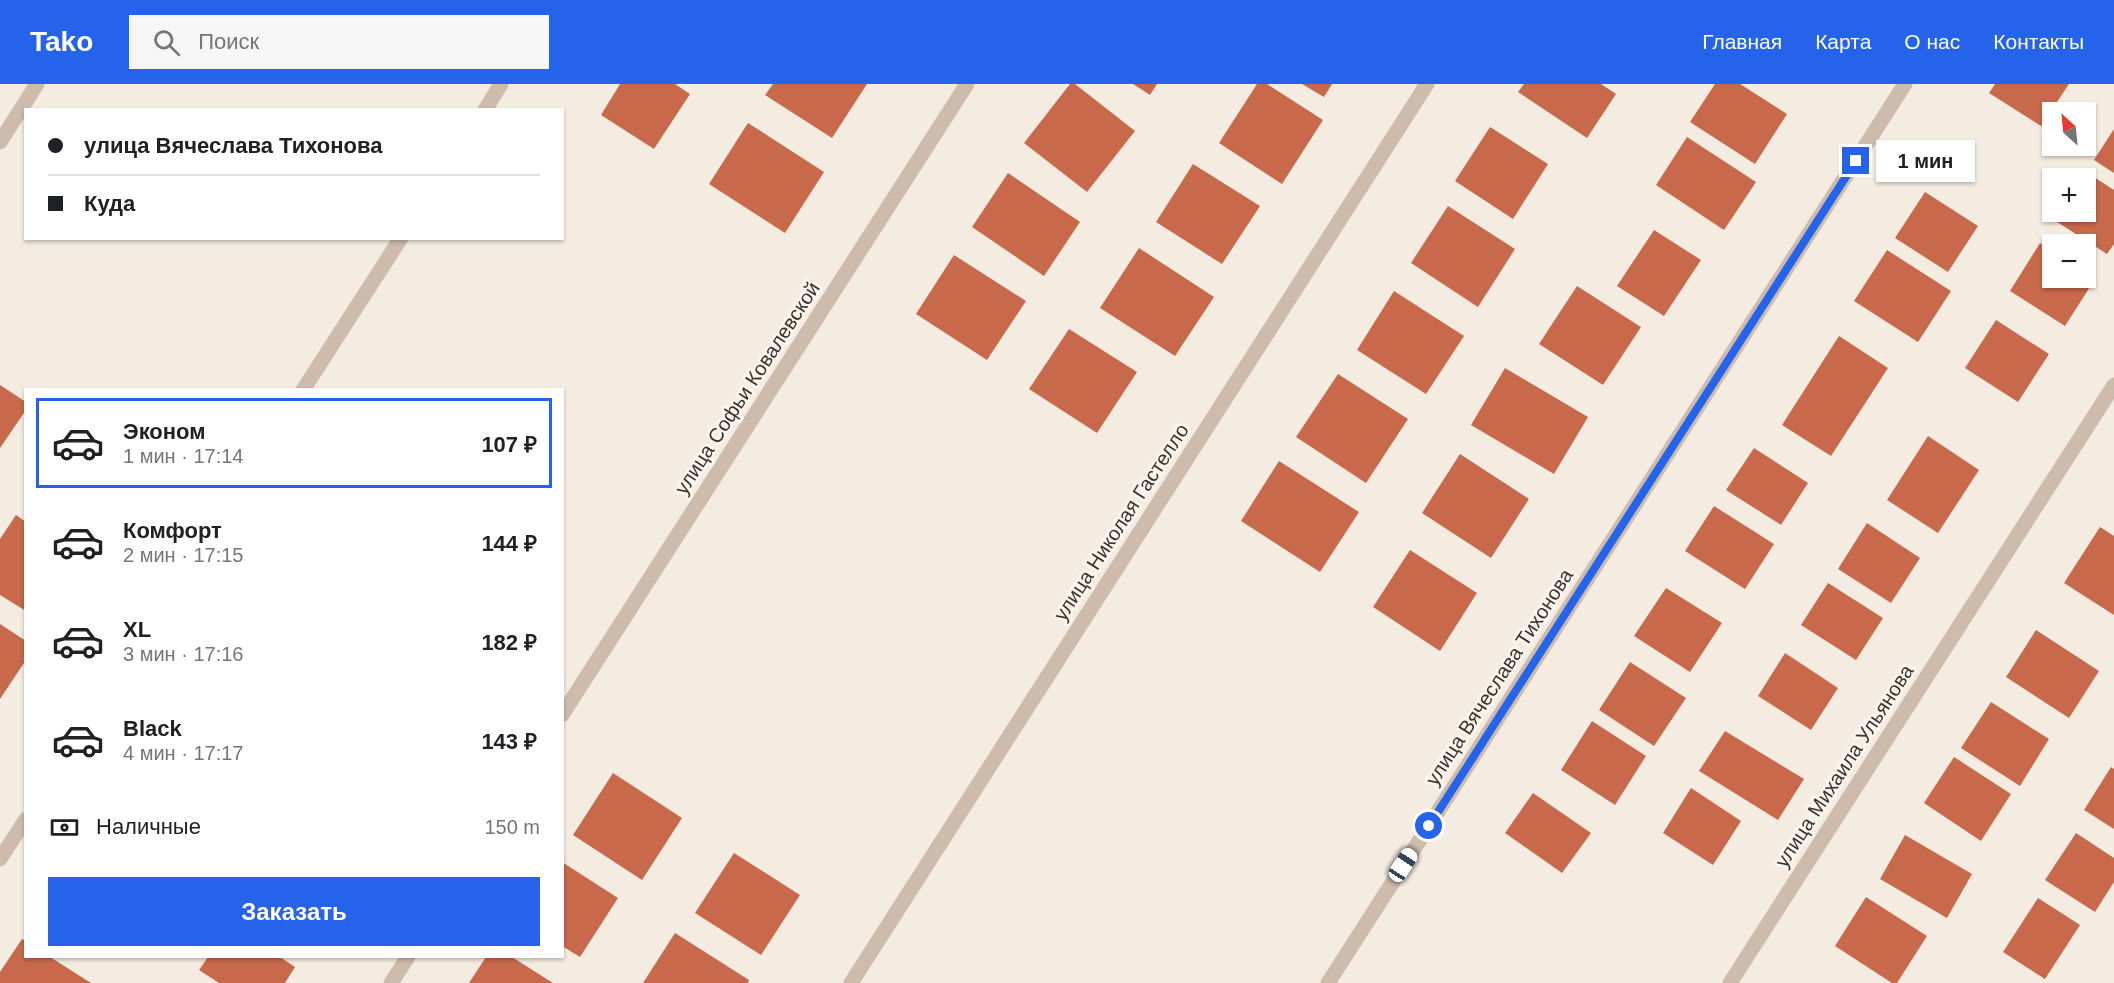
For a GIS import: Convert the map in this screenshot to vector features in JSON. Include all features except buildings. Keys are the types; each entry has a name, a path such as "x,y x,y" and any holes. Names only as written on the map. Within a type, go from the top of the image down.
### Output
{"street":[{"path":"0,142 37,84"},
{"path":"486,108 501,84"},
{"name":"улица Софьи Ковалевской","path":"564,713 967,84"},
{"name":"улица Николая Гастелло","path":"851,983 1427,84"},
{"name":"улица Вячеслава Тихонова","path":"1328,983 1905,84"},
{"path":"304,388 400,240"},
{"name":"улица Михаила Ульянова","path":"1730,983 2114,385"},
{"path":"0,859 24,822"},
{"path":"391,983 407,958"}],"route":[{"path":"1429,826 1856,161"}]}
